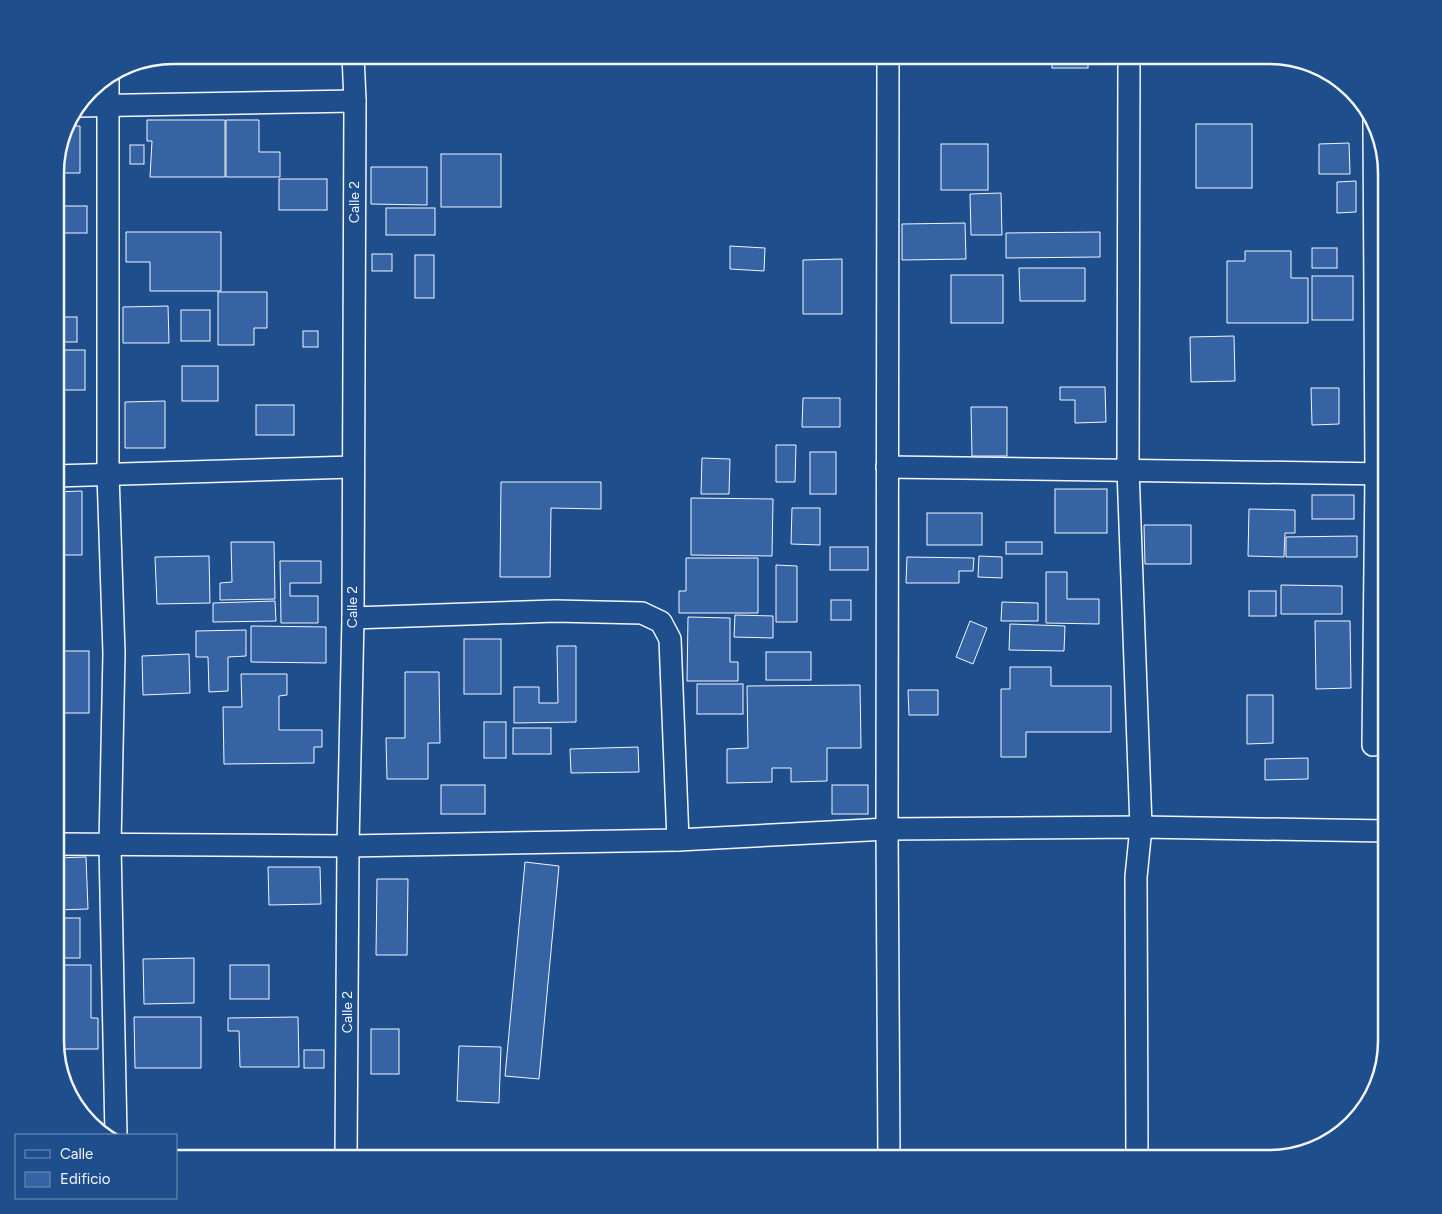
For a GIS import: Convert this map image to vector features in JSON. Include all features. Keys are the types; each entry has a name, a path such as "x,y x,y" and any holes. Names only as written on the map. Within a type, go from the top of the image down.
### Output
{"street":[{"name":"Calle 2","path":"346,1150 352,618 355,101 353,64"},
{"path":"888,64 886,467 889,1150"},
{"path":"1129,64 1128,469 1141,827 1136,877 1137,1150"},
{"path":"108,85 108,474 114,653 110,845 116,1134"},
{"path":"86,106 355,101"},
{"path":"1374,143 1378,298"},
{"path":"64,476 352,467"},
{"path":"886,467 1378,474"},
{"path":"1373,745 1378,594"},
{"path":"352,618 584,612 642,613 661,622 670,640 678,840"},
{"path":"64,844 348,846 678,840 887,829 1141,827 1378,832"}],"building":[{"path":"1052,64 1088,64 1088,68 1052,68"},
{"path":"147,120 225,120 225,177 150,177 152,141 147,141"},
{"path":"226,120 259,120 259,152 280,152 280,177 226,177"},
{"path":"1196,124 1252,124 1252,188 1196,188"},
{"path":"74,126 80,126 80,173 64,173 67,144"},
{"path":"1349,143 1350,174 1319,174 1319,144"},
{"path":"941,144 988,144 988,190 941,190"},
{"path":"130,145 144,145 144,164 130,164"},
{"path":"441,154 501,154 501,207 441,207"},
{"path":"371,167 427,167 427,205 371,204"},
{"path":"279,179 327,179 327,210 279,210"},
{"path":"1356,181 1356,212 1337,213 1337,182"},
{"path":"1001,193 1002,235 971,235 970,194"},
{"path":"64,206 87,206 87,233 64,233"},
{"path":"386,208 435,208 435,235 386,235"},
{"path":"965,223 966,259 902,260 902,224"},
{"path":"126,232 221,232 221,291 150,291 150,262 126,262"},
{"path":"1100,232 1100,257 1006,258 1006,233"},
{"path":"730,246 765,248 764,271 730,269"},
{"path":"1312,248 1337,248 1337,268 1312,268"},
{"path":"1245,251 1291,251 1291,278 1308,278 1308,323 1227,323 1227,261 1245,261"},
{"path":"372,254 392,254 392,271 372,271"},
{"path":"415,255 434,255 434,298 415,298"},
{"path":"842,259 842,314 803,314 803,260"},
{"path":"1019,268 1085,268 1085,301 1020,301"},
{"path":"951,275 1003,275 1003,323 951,323"},
{"path":"1312,276 1353,276 1353,320 1312,320"},
{"path":"218,292 267,292 267,328 254,328 254,345 218,345"},
{"path":"168,306 169,343 123,343 123,307"},
{"path":"181,310 210,310 210,341 181,341"},
{"path":"64,317 77,317 77,342 64,342"},
{"path":"303,331 318,331 318,347 303,347"},
{"path":"1234,336 1235,381 1191,382 1190,337"},
{"path":"64,350 85,350 85,390 64,390"},
{"path":"182,366 218,366 218,401 182,401"},
{"path":"1060,387 1105,387 1106,422 1075,423 1075,400 1060,400"},
{"path":"1311,388 1339,388 1339,424 1312,425"},
{"path":"803,398 840,398 840,427 802,427"},
{"path":"165,401 165,448 125,448 125,402"},
{"path":"256,405 294,405 294,435 256,435"},
{"path":"971,407 1007,407 1007,456 972,456"},
{"path":"776,445 796,445 795,482 776,482"},
{"path":"810,452 836,452 836,494 810,494"},
{"path":"702,458 730,459 729,494 701,494"},
{"path":"501,482 601,482 601,509 551,508 550,577 500,577"},
{"path":"1055,489 1107,489 1107,533 1055,533"},
{"path":"82,491 82,555 64,555 64,492"},
{"path":"1312,495 1354,495 1354,519 1312,519"},
{"path":"691,498 773,499 772,556 691,555"},
{"path":"792,508 820,508 820,545 791,544"},
{"path":"1249,509 1295,510 1295,533 1285,533 1284,557 1248,556"},
{"path":"927,513 982,513 982,545 927,545"},
{"path":"1144,525 1191,525 1191,564 1145,564"},
{"path":"1357,536 1357,557 1286,557 1286,537"},
{"path":"231,542 274,542 275,599 220,600 220,583 232,582"},
{"path":"1006,542 1042,542 1042,554 1006,554"},
{"path":"830,547 868,547 868,570 830,570"},
{"path":"209,556 210,603 157,604 155,557"},
{"path":"979,556 1002,557 1002,578 978,577"},
{"path":"907,557 974,558 973,571 959,571 959,583 906,583"},
{"path":"686,558 758,558 758,613 679,613 679,591 686,591"},
{"path":"280,561 321,561 321,583 290,583 290,596 318,596 318,623 281,623"},
{"path":"776,565 797,566 797,622 776,622"},
{"path":"1046,572 1067,572 1067,599 1099,599 1099,624 1046,623"},
{"path":"1281,585 1342,586 1342,614 1281,614"},
{"path":"1249,591 1276,591 1276,616 1249,616"},
{"path":"831,600 851,600 851,620 831,620"},
{"path":"275,601 276,621 213,622 213,603"},
{"path":"1002,602 1038,603 1038,621 1001,621"},
{"path":"735,615 773,616 773,638 734,637"},
{"path":"688,617 730,618 730,662 738,662 738,681 687,681"},
{"path":"970,621 987,628 973,664 956,657"},
{"path":"1315,621 1350,621 1351,688 1316,689"},
{"path":"1010,624 1065,626 1064,651 1009,650"},
{"path":"251,626 326,627 326,663 251,662"},
{"path":"246,630 246,656 228,657 228,691 209,692 208,657 196,657 196,631"},
{"path":"464,639 501,639 501,694 464,694"},
{"path":"557,646 576,646 576,722 514,723 514,687 539,687 539,703 558,703"},
{"path":"64,651 89,651 89,713 64,713"},
{"path":"766,652 811,652 811,680 766,680"},
{"path":"189,654 190,693 143,695 142,656"},
{"path":"1010,667 1051,667 1051,686 1111,686 1111,732 1026,732 1026,757 1001,757 1001,689 1010,689"},
{"path":"405,672 439,672 440,743 428,743 428,779 387,779 386,738 405,738"},
{"path":"241,674 287,674 287,695 279,696 279,730 322,730 322,747 314,747 314,763 224,764 223,707 242,707"},
{"path":"697,684 743,684 743,714 697,714"},
{"path":"860,685 861,748 827,748 827,781 791,782 791,768 772,768 772,782 727,783 727,749 748,748 747,686"},
{"path":"908,690 938,690 938,715 909,715"},
{"path":"1247,695 1273,695 1273,743 1247,744"},
{"path":"484,722 506,722 506,758 484,758"},
{"path":"513,728 551,728 551,754 513,754"},
{"path":"638,747 639,772 571,773 570,749"},
{"path":"1308,758 1308,779 1265,780 1265,759"},
{"path":"441,785 485,785 485,814 441,814"},
{"path":"832,785 868,785 868,814 832,814"},
{"path":"86,857 88,909 64,910 64,858"},
{"path":"525,862 559,866 539,1079 505,1076"},
{"path":"268,867 320,867 321,904 269,905"},
{"path":"377,879 408,879 407,955 376,955"},
{"path":"64,918 80,918 80,958 64,958"},
{"path":"194,958 194,1003 144,1004 143,959"},
{"path":"64,965 91,965 91,1018 98,1018 98,1049 64,1049"},
{"path":"230,965 269,965 269,999 230,999"},
{"path":"134,1017 201,1017 201,1068 135,1068"},
{"path":"298,1017 299,1067 240,1067 239,1031 228,1031 228,1018"},
{"path":"371,1029 399,1029 399,1074 371,1074"},
{"path":"459,1046 501,1047 499,1103 457,1101"},
{"path":"304,1050 324,1050 324,1068 304,1068"}]}
